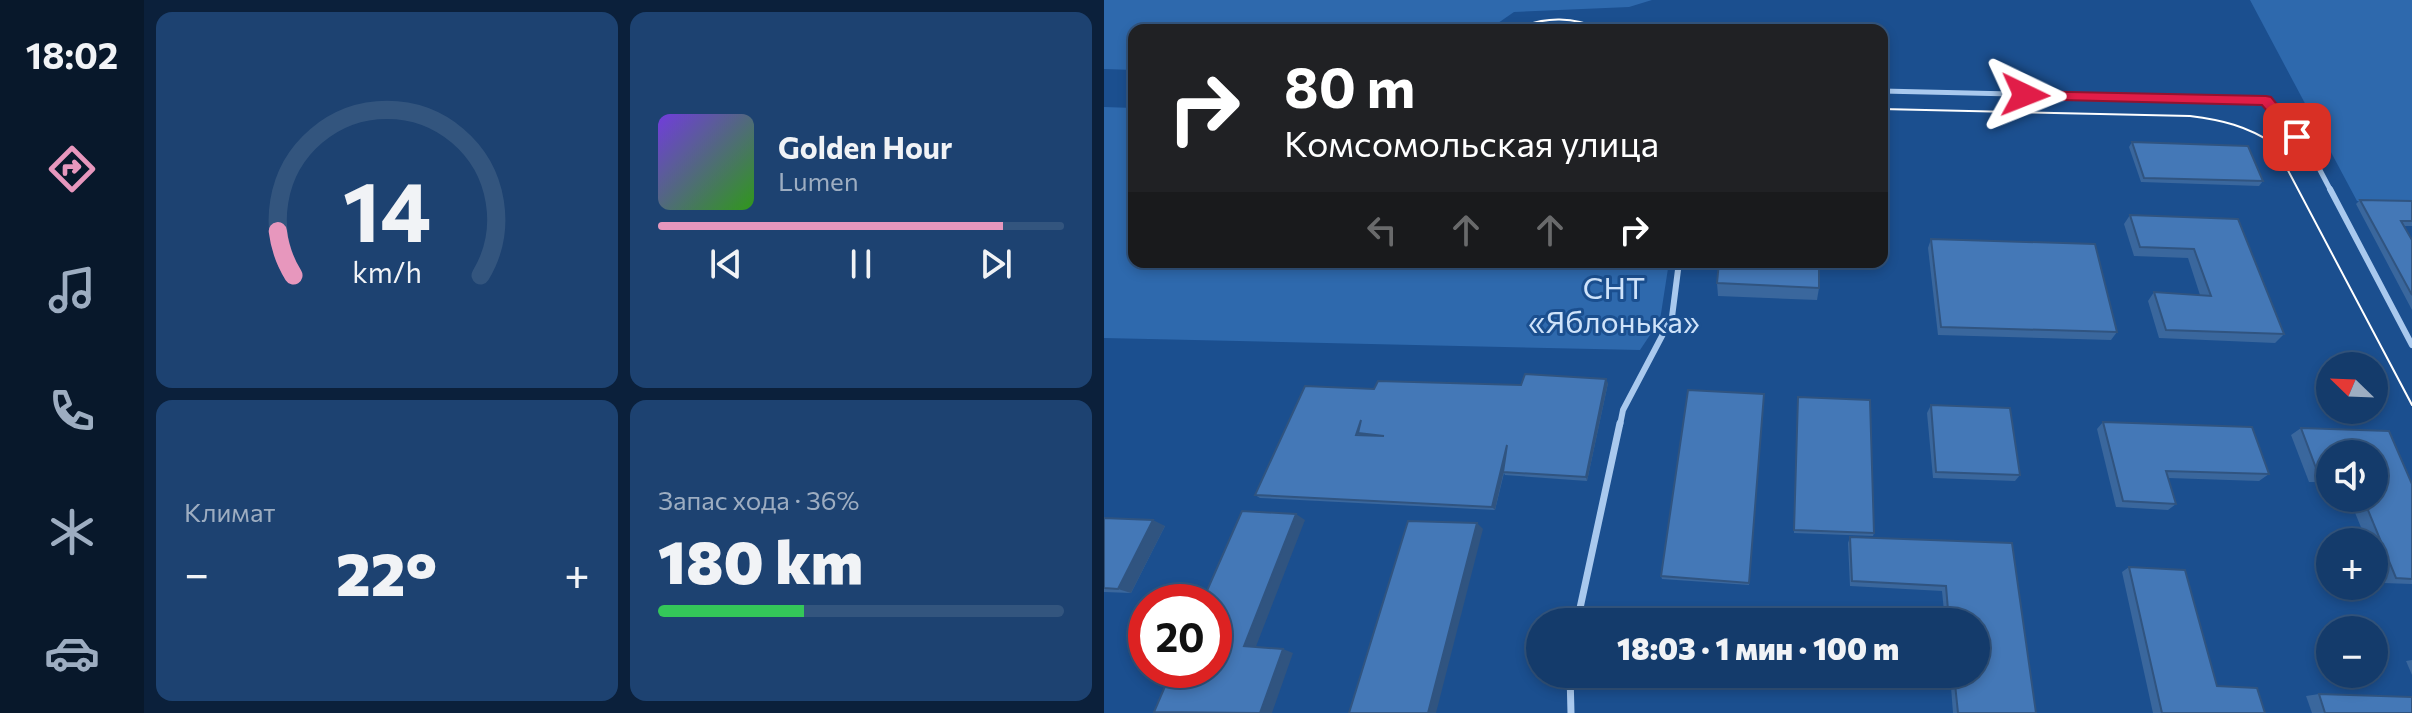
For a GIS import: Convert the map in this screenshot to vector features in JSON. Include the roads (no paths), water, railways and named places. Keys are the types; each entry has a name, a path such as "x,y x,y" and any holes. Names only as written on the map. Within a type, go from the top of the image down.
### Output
{"lane":[{"path":"1888,91 2266,100 2312,155 2412,345"},
{"path":"1580,608 1623,410 1668,326 1678,268"},
{"path":"1570,688 1571,713"}],"tram line":[{"path":"1530,24 1548,20 1588,24"},
{"path":"1888,109 2190,116 2234,125 2264,138 2274,144 2412,405"}],"park label":[{"name":"СНТ «Яблонька»","path":"1614,306"}]}
